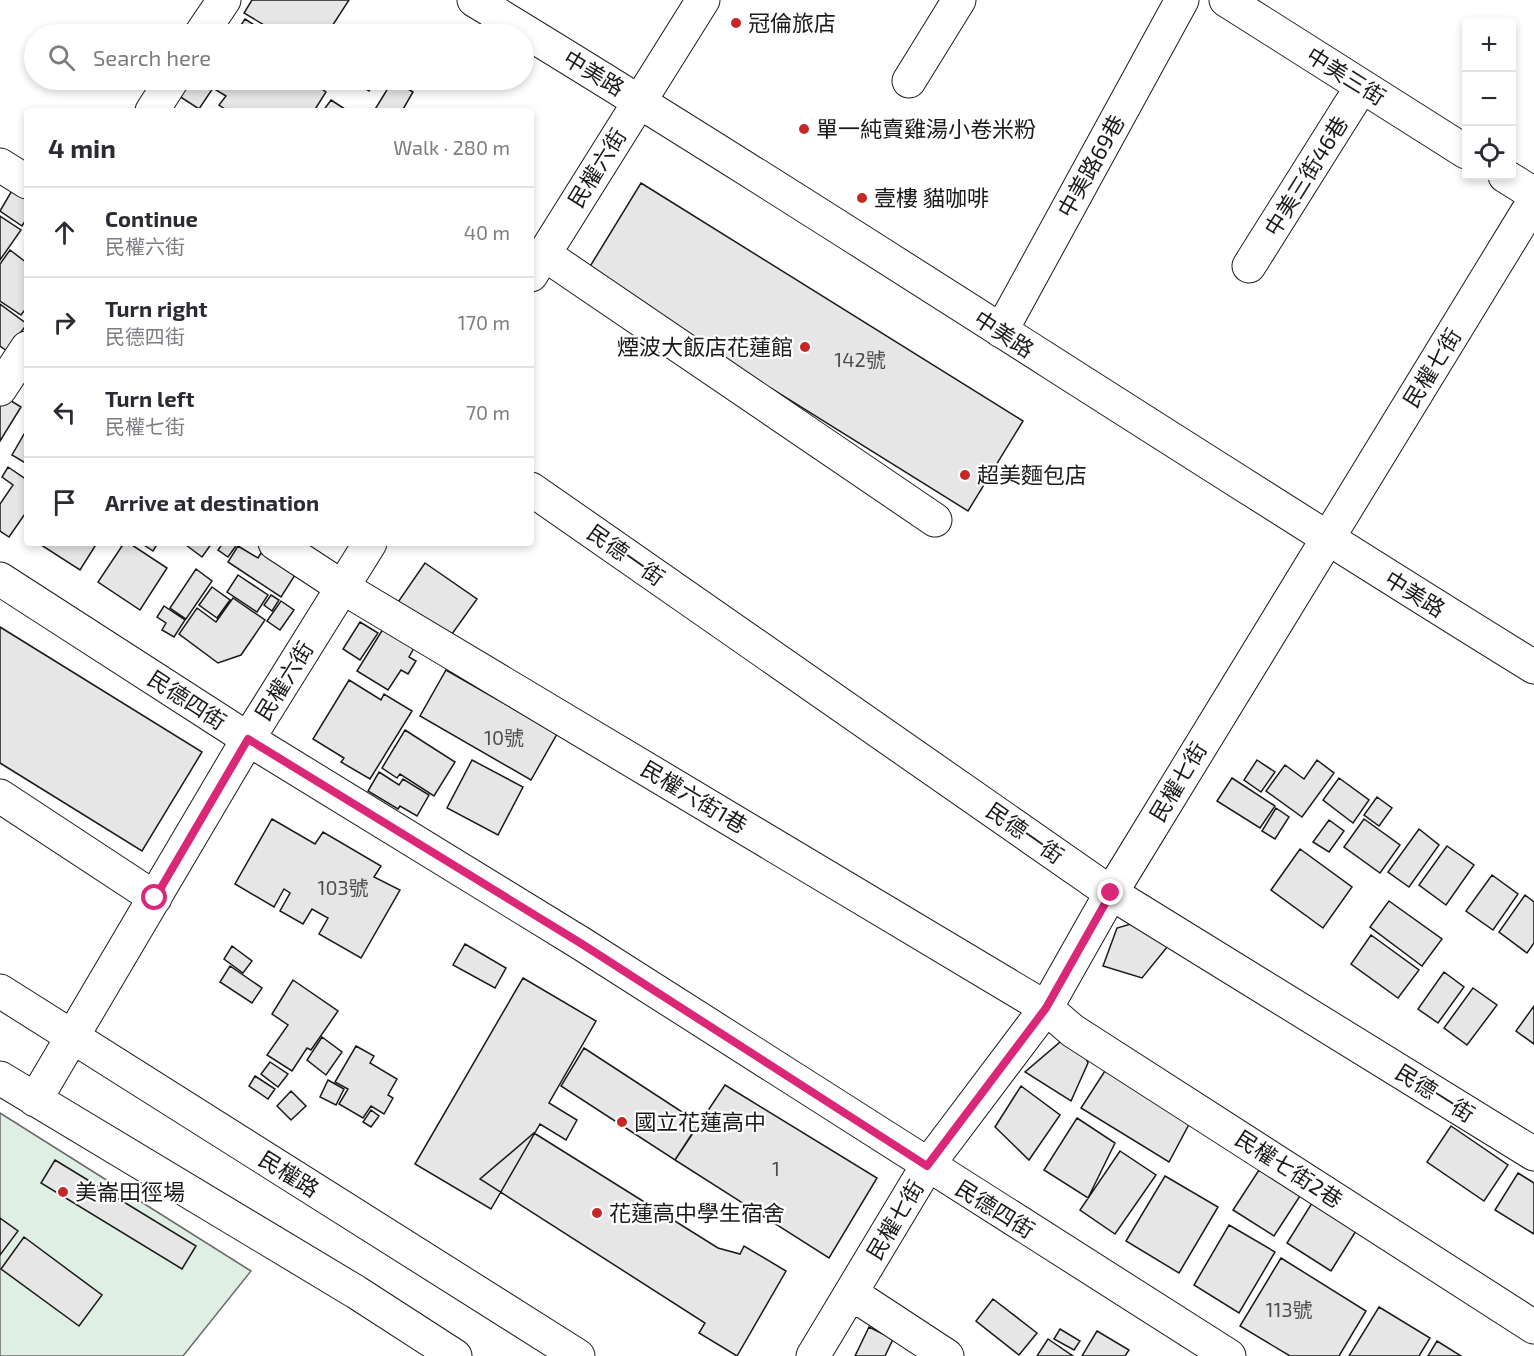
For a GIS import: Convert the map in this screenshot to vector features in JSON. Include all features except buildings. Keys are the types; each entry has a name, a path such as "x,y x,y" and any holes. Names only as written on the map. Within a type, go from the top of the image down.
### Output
{"street":[{"path":"208,24 224,0"},
{"name":"中美路","path":"474,0 514,24"},
{"name":"民權六街","path":"537,264 703,0"},
{"path":"909,81 959,0"},
{"name":"中美路69巷","path":"1001,331 1182,0"},
{"name":"中美三街","path":"1226,0 1462,149"},
{"name":"中美路","path":"534,36 639,100 1326,540 1534,668"},
{"name":"中美三街46巷","path":"1249,267 1362,86"},
{"path":"154,108 166,90"},
{"path":"0,165 24,180"},
{"path":"1511,180 1534,194"},
{"name":"民權七街","path":"813,1356 927,1166 1046,1008 1111,893 1534,201"},
{"path":"537,264 935,520"},
{"name":"民德一街","path":"534,491 1111,893 1534,1155"},
{"name":"民權六街1巷","path":"280,546 342,587 1046,1008"},
{"name":"民權六街","path":"35,1100 74,1038 248,739 368,546"},
{"name":"民德四街","path":"0,579 248,739 582,944 927,1166 1229,1356"},
{"path":"0,796 155,898"},
{"name":"民權路","path":"0,992 578,1356"},
{"name":"民權七街2巷","path":"1046,1008 1072,1031 1534,1327"},
{"path":"0,1078 356,1292 455,1356"},
{"path":"851,1293 947,1356"}],"green space":[{"name":"美崙田徑場","path":"0,1113 251,1271 183,1356 0,1356"}],"place":[{"name":"冠倫旅店","path":"736,23"},
{"name":"單一純賣雞湯小卷米粉","path":"804,129"},
{"name":"壹樓 貓咖啡","path":"862,198"},
{"name":"煙波大飯店花蓮館","path":"805,347"},
{"name":"超美麵包店","path":"965,475"},
{"name":"國立花蓮高中","path":"622,1122"},
{"name":"美崙田徑場","path":"63,1192"},
{"name":"花蓮高中學生宿舍","path":"597,1213"}],"route":[{"path":"155,898 248,739 582,944 927,1166 1046,1008 1111,893"}]}
